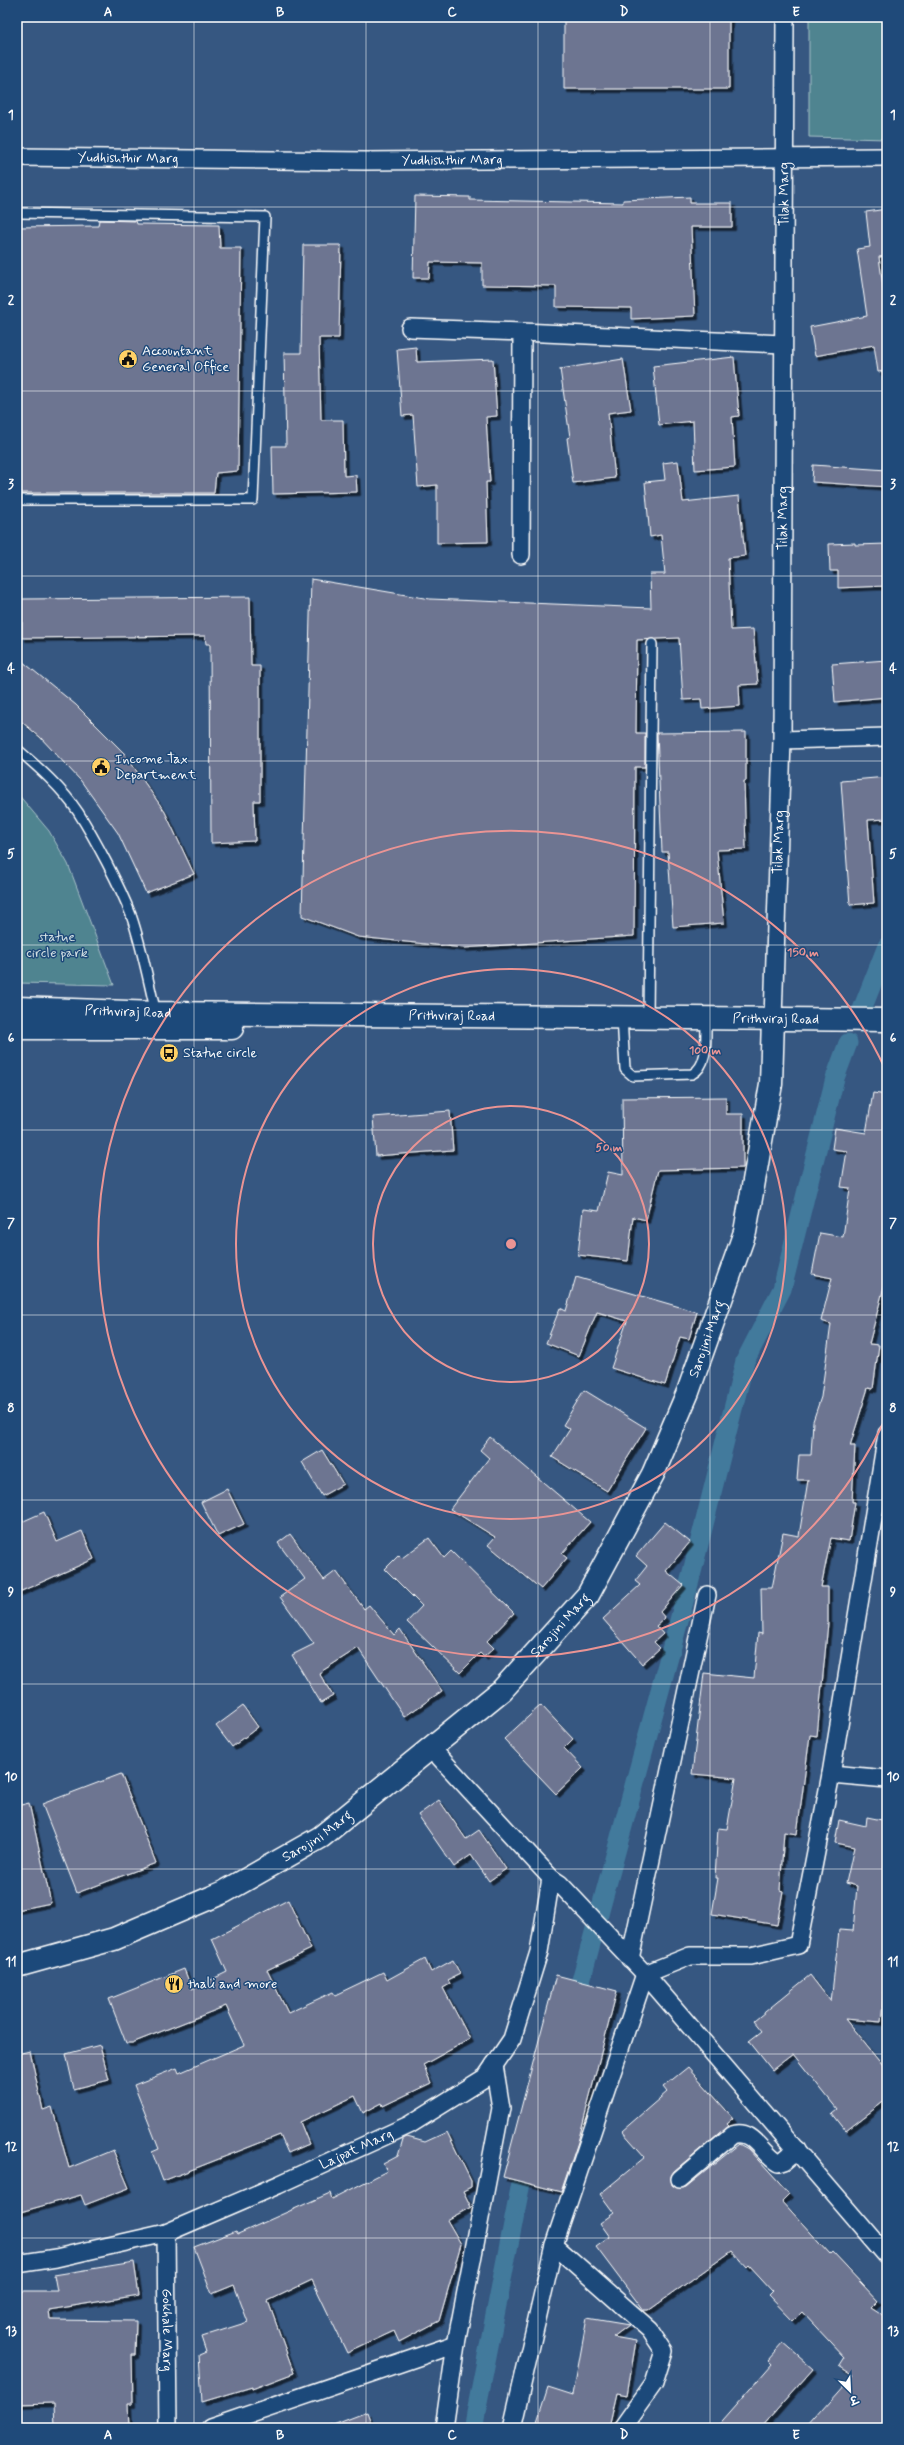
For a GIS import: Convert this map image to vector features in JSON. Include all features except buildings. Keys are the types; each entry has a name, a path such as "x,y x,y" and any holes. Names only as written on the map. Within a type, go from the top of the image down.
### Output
{"street":[{"name":"Tilak Marg","path":"773,1024 782,740 782,344 785,17"},
{"name":"Yudhishthir Marg","path":"17,157 365,161 887,157"},
{"path":"410,328 782,344"},
{"path":"521,555 522,332"},
{"path":"782,740 887,737"},
{"name":"Prithviraj Road","path":"17,1008 622,1023 773,1024 887,1020"},
{"name":"Prithviraj Road","path":"17,1028 622,1023 648,1018 705,1024"},
{"name":"Prithviraj Road","path":"773,1024 887,1031"},
{"name":"Sarojini Marg","path":"17,1966 114,1939 224,1892 321,1837 432,1749 502,1690 588,1595 653,1474 688,1392 744,1232 772,1084 773,1024"},
{"path":"512,2428 554,2245 645,1974 690,1956 751,1956 798,1945 831,1774 887,1434"},
{"path":"630,1959 707,1595"},
{"path":"432,1749 613,1942 645,1974 887,2256"},
{"path":"831,1774 887,1778"},
{"name":"Lajpat Marg","path":"17,2264 56,2258 166,2233 278,2185 408,2126 486,2077 512,2038 539,1952 556,1881"},
{"path":"444,2428 456,2344 501,2108 494,2065"},
{"path":"680,2180 732,2135 741,2132 748,2135 770,2158 778,2163 784,2161 797,2150"},
{"name":"Gokhale Marg","path":"166,2233 168,2428"},
{"path":"554,2245 650,2330 664,2351 654,2383 622,2428"},
{"path":"210,2428 456,2344"}],"lane":[{"path":"17,213 265,217 253,500 17,500"},
{"path":"648,1018 652,644"},
{"path":"17,749 43,771 78,812 104,860 130,915 142,955 156,1012"},
{"path":"622,1023 625,1069 633,1076 692,1074 698,1071 704,1059 705,1024"}],"green space":[{"path":"809,17 887,17 887,139 809,137"},
{"name":"statue circle park","path":"17,793 49,831 68,864 114,985 17,983"}],"waterway":[{"path":"861,1012 887,946"},
{"path":"574,2006 690,1580 745,1361 782,1289 835,1078 848,1043"},
{"path":"474,2428 521,2183 529,2158"}],"place":[{"name":"Accountant General Office","path":"128,359"},
{"name":"Income Tax Department","path":"101,767"},
{"name":"Statue circle","path":"169,1053"},
{"name":"thali and more","path":"174,1984"}]}
